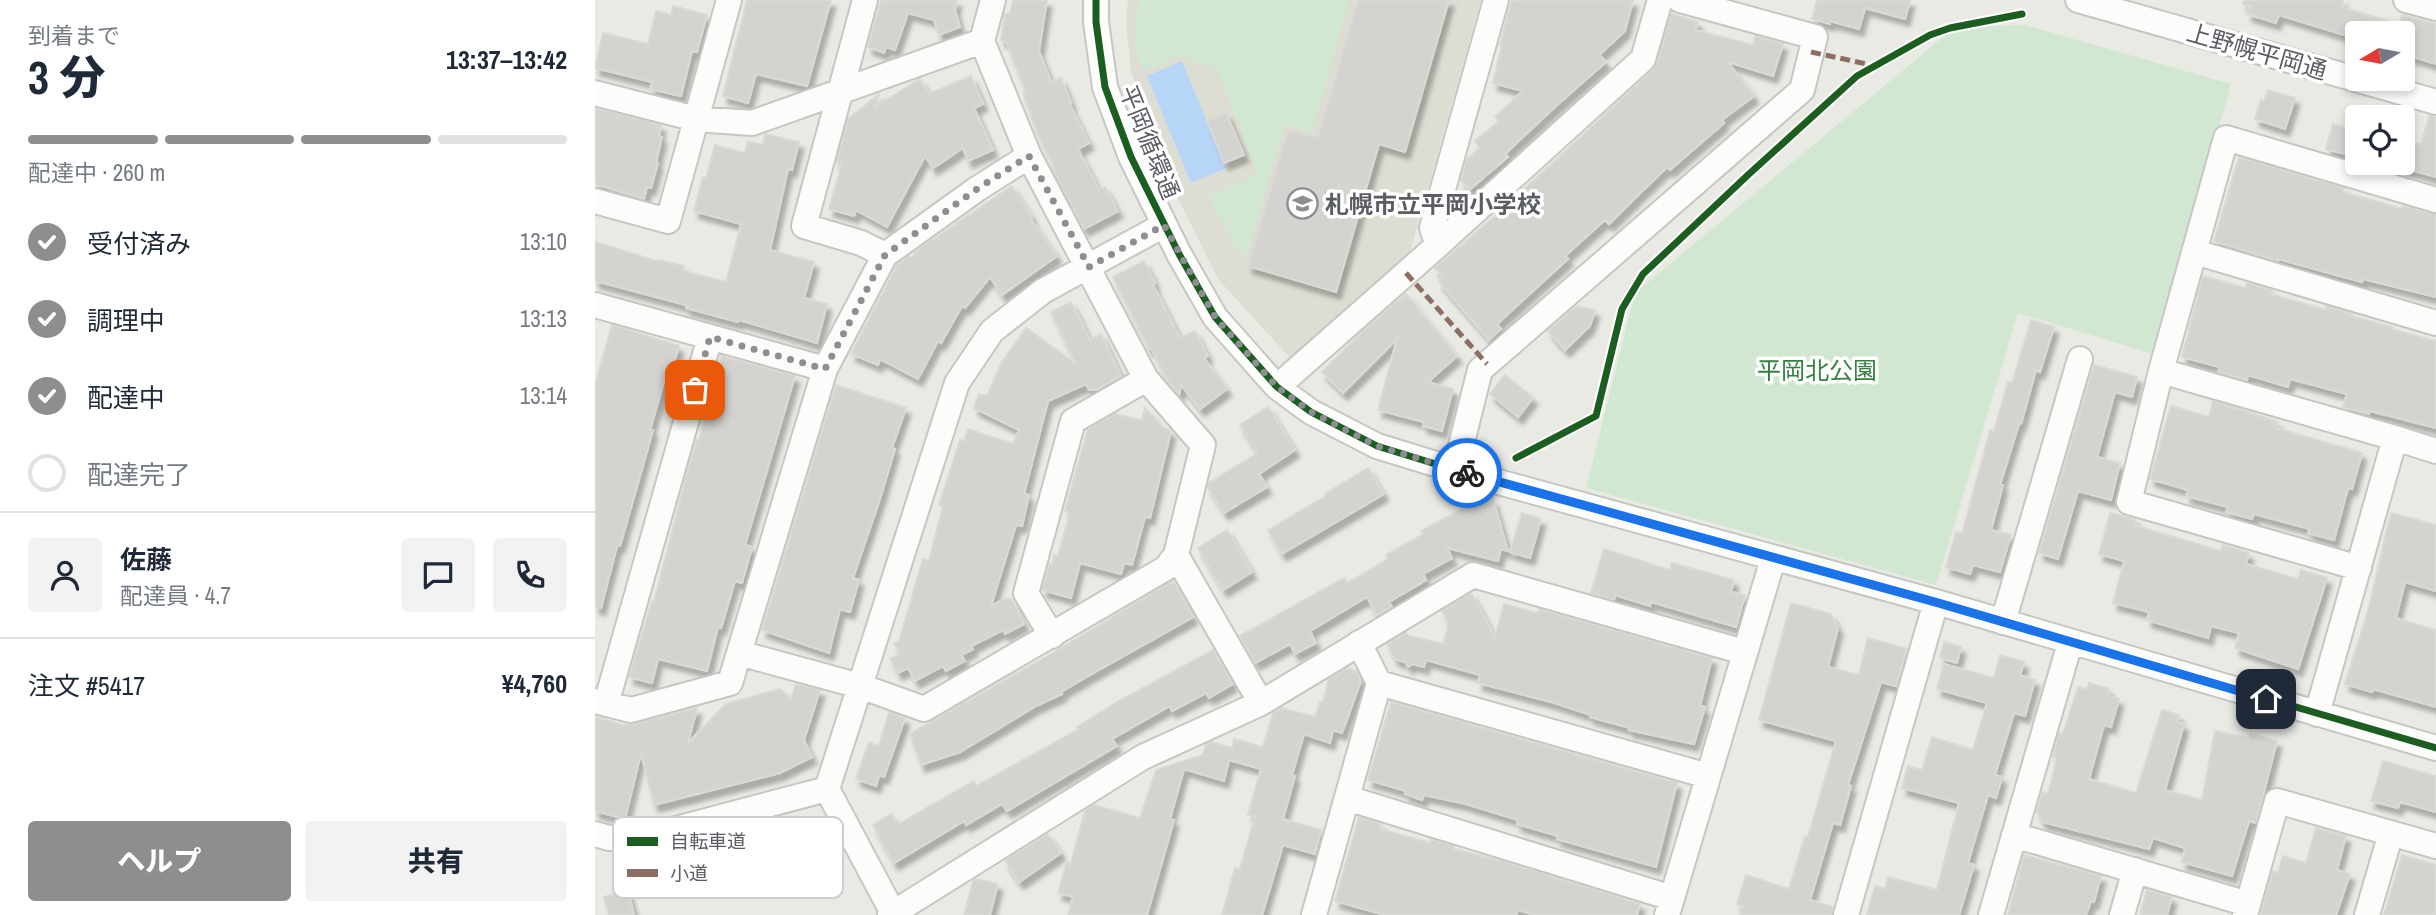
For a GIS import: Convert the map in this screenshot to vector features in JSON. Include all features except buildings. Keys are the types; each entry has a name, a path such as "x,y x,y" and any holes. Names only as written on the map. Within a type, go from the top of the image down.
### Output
{"street":[{"path":"865,0 804,226 861,243 885,255"},
{"path":"739,653 860,685 924,709 1166,568 1176,555 1203,445 1146,379 1029,156 982,41 993,0"},
{"name":"平岡循環通","path":"1096,0 1096,22 1105,87 1131,157 1164,225 1215,317 1277,387 1311,412 1377,446 1455,470 1935,602 2436,748"},
{"path":"1438,245 1431,228 1496,0"},
{"path":"1277,387 1643,59 1660,0"},
{"path":"1455,470 1480,370 1802,90 1815,37 1680,0"},
{"name":"上野幌平岡通","path":"2078,0 2436,102"},
{"path":"2406,0 2436,8"},
{"path":"595,201 668,221 696,119 721,2"},
{"path":"595,93 696,119 752,123 982,41"},
{"path":"2360,568 2129,502 2161,371 2226,138 2436,200"},
{"path":"710,337 601,702 631,710 730,683 825,369 885,255 977,189 1029,156"},
{"path":"842,817 827,789 957,383 992,331 1043,291 1164,225"},
{"path":"2195,252 2436,323"},
{"path":"595,307 825,369"},
{"path":"2003,622 2080,359"},
{"path":"2161,371 2436,451"},
{"path":"1052,636 1026,593 1073,421 1146,379"},
{"path":"2317,714 2395,438"},
{"path":"1176,555 1261,703"},
{"path":"1346,798 1670,906 1773,558"},
{"path":"843,820 893,915 1143,758 1261,703 1473,575 1744,652"},
{"path":"1846,915 1935,602"},
{"path":"1314,915 1379,683 1359,643"},
{"path":"1991,915 2070,643"},
{"path":"1379,683 1708,776"},
{"path":"721,817 827,789"},
{"path":"2014,835 2135,870 2246,910 2277,802 2436,846"},
{"path":"2367,915 2391,833"},
{"path":"595,834 613,838"},
{"path":"2122,915 2135,870"}],"shaded area":[{"name":"札幌市立平岡小学校","path":"1128,0 1481,0 1410,252 1290,358 1218,279 1157,157 1131,70 1126,23"}],"green space":[{"path":"1139,0 1349,0 1312,132 1285,125 1247,254 1239,253 1208,196 1257,174 1218,71 1181,56 1142,71 1134,38"},
{"name":"平岡北公園","path":"2025,25 2231,84 2156,355 2018,313 1936,585 1586,488 1635,293 1955,27"}],"water":[{"path":"1182,61 1226,168 1191,183 1147,76"}],"marked path":[{"path":"1811,52 1876,66"},
{"path":"1406,273 1487,364"}],"cycle path":[{"path":"1096,0 1096,22 1105,87 1131,157 1179,254 1215,317 1277,387 1311,412 1377,446 1455,470 1936,602 2436,748"},
{"path":"1516,458 1596,416 1622,309 1643,274 1857,76 1930,35 1950,28 2022,14"}],"way so far":[{"path":"695,390 710,337 825,369 885,255 977,189 1029,156 1089,267 1164,225 1215,317 1277,387 1311,412 1377,446 1467,473"}],"place":[{"name":"札幌市立平岡小学校","path":"1302,204"}],"route":[{"path":"1467,473 1935,602 2266,699"}]}
